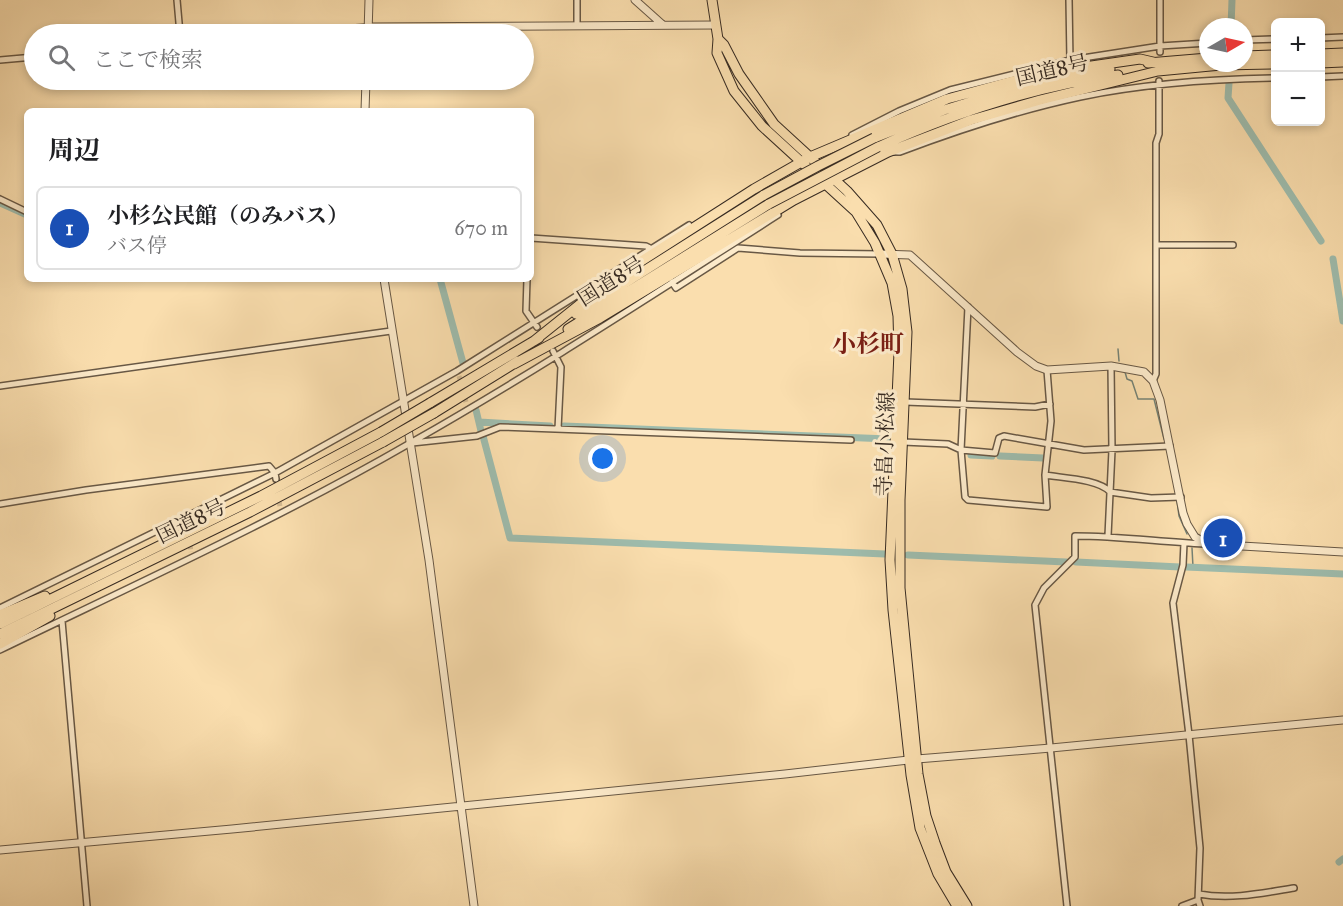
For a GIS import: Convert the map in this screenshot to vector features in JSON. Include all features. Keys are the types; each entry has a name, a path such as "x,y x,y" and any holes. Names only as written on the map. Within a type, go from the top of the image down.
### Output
{"main road":[{"name":"寺畠小松線","path":"712,0 718,39 717,53 734,91 762,126 801,162 830,181 872,218 892,254 902,289 906,316 905,402 900,500 900,588 913,759 920,828 938,874 957,906"},
{"name":"寺畠小松線","path":"718,39 774,124 810,157 856,212 881,254 892,283 898,316 898,371 890,560 893,610 913,759 926,816 934,843 950,879 967,906"},
{"path":"1325,54 1343,53"},
{"path":"1253,56 1271,55"},
{"path":"534,341 629,269 754,189 810,157 841,143 947,99 1025,78 1065,69 1140,59 1153,62"},
{"name":"国道8号","path":"74,593 105,568 131,560 261,496 381,432 766,200 876,142 944,111 1006,91 1081,74 1153,62 1199,59"},
{"path":"1325,63 1343,62"},
{"name":"国道8号","path":"876,142 1023,95 1084,80 1162,70 1271,64"},
{"path":"514,364 600,318 794,200 888,152 971,120 1040,100 1162,70"},
{"name":"国道8号","path":"0,624 118,576 249,512 383,442 514,364 766,200"},
{"path":"0,644 53,603 74,593"},
{"path":"0,615 53,603"},
{"name":"国道8号","path":"0,634 53,603"}],"street":[{"path":"177,0 179,24"},
{"path":"369,0 369,24"},
{"path":"577,0 578,26"},
{"path":"635,0 663,26"},
{"path":"1070,0 1070,63"},
{"path":"1160,0 1160,49"},
{"path":"534,27 716,25"},
{"path":"1325,38 1343,37"},
{"path":"1253,40 1271,39"},
{"path":"841,143 889,115 950,90 1070,63 1199,44"},
{"path":"0,60 24,58"},
{"path":"1325,77 1343,76"},
{"path":"888,152 900,152 982,123 1071,98 1160,83 1271,78"},
{"path":"1153,381 1156,374 1156,143 1160,134 1160,83"},
{"path":"365,108 366,90"},
{"path":"0,608 275,476 404,402 458,374 746,190 754,189"},
{"path":"0,199 24,211"},
{"path":"0,650 62,621 411,443 672,282 779,214 794,200"},
{"path":"534,238 646,246 652,249"},
{"path":"1157,245 1233,245"},
{"path":"672,282 676,288 738,248 800,253 910,255 1017,352 1036,366 1047,370 1111,366 1144,372 1153,381 1187,524 1195,537 1207,544"},
{"path":"384,282 429,560 474,906"},
{"path":"527,282 526,311 535,325"},
{"path":"968,307 961,450 965,497 968,500 1047,507 1045,475 1052,421 1047,370"},
{"path":"0,386 391,331"},
{"path":"554,354 561,367 558,429"},
{"path":"1108,536 1112,450 1111,366"},
{"path":"466,402 468,409"},
{"path":"905,402 1035,407 1050,404"},
{"path":"411,443 474,436 500,427 851,440"},
{"path":"903,442 948,444 961,450 995,453 999,438 1004,436 1084,450 1170,446"},
{"path":"0,504 269,466 275,476"},
{"path":"1045,475 1086,481 1107,488 1110,492 1151,498 1180,497"},
{"path":"1067,906 1035,605 1044,588 1076,557 1075,536 1108,536 1184,543 1343,552"},
{"path":"1184,543 1183,565 1173,603 1190,735 1200,848 1199,900"},
{"path":"62,621 87,906"},
{"path":"0,850 785,774 913,759 1343,720"},
{"path":"1182,906 1209,896 1245,896 1294,888"}],"waterway":[{"path":"1231,18 1232,0"},
{"path":"1229,83 1228,98 1321,241"},
{"path":"0,203 24,214"},
{"path":"1333,259 1343,321"},
{"path":"441,282 463,363"},
{"path":"1118,349 1119,361"},
{"path":"1125,372 1127,379 1132,381 1138,399 1154,399 1164,439"},
{"path":"476,410 481,431"},
{"path":"479,422 550,426"},
{"path":"564,426 889,439"},
{"path":"483,436 510,538 885,554"},
{"path":"971,455 992,456"},
{"path":"1000,456 1043,458"},
{"path":"1174,483 1175,491"},
{"path":"1177,501 1179,516 1187,534"},
{"path":"1192,548 1193,567"},
{"path":"908,555 1066,562"},
{"path":"1076,562 1180,567"},
{"path":"1186,567 1343,574"},
{"path":"1339,862 1343,859"}],"tunnel":[{"path":"459,376 466,402"},
{"path":"276,479 280,507"},
{"path":"187,522 191,552"}],"place":[{"name":"小杉公民館（のみバス）","path":"1223,538"}],"district":[{"name":"小杉町","path":"868,344"}]}
